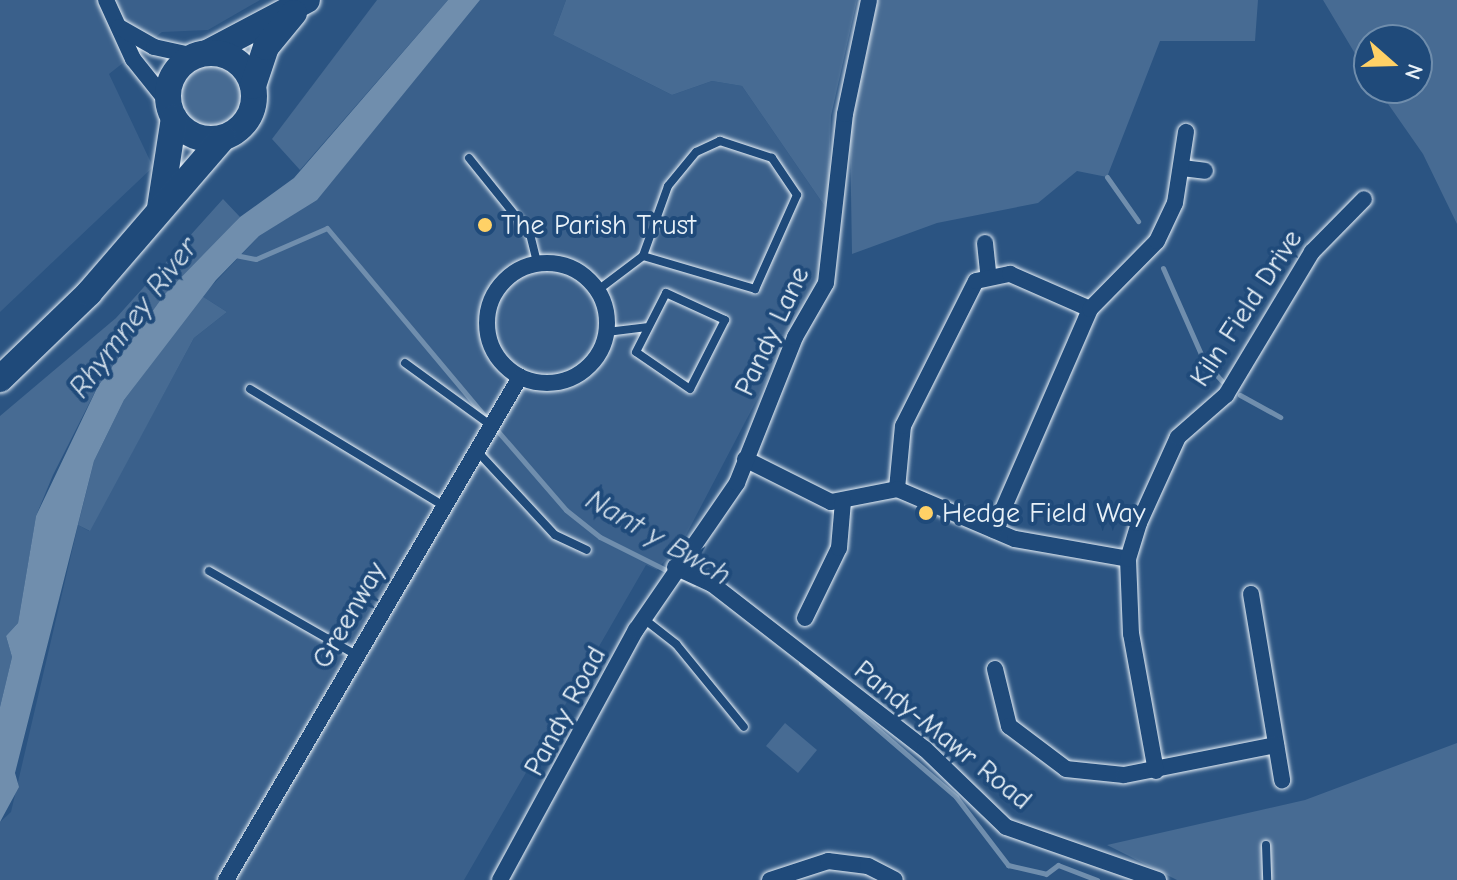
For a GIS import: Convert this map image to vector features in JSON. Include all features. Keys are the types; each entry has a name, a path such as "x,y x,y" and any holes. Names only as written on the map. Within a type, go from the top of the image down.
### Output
{"main road":[{"path":"159,212 174,75 201,55 304,2"},
{"path":"0,379 159,212 223,138 251,112 253,86 266,47 304,2"},
{"path":"201,55 241,65 253,86"},
{"path":"171,111 195,136 223,138"}],"street":[{"path":"106,0 133,59 171,111"},
{"name":"Pandy Lane","path":"675,567 737,483 835,252 845,114 869,0"},
{"path":"119,27 154,47 201,55"},
{"path":"994,530 1090,309 1157,241 1182,168 1186,132"},
{"path":"1182,168 1205,171"},
{"name":"Kiln Field Drive","path":"1156,771 1138,695 1128,559 1178,437 1226,395 1312,252 1364,199"},
{"path":"985,243 988,274"},
{"path":"537,263 574,268 598,290 607,332 602,350 575,377 538,383 520,377 493,350 487,313 504,280 537,263"},
{"path":"897,489 903,426 961,300 988,274 1010,274 1090,309"},
{"name":"Greenway","path":"226,880 489,424 520,377"},
{"path":"745,459 810,496 843,501 897,489 994,530 1128,559"},
{"path":"805,618 839,548 843,501"},
{"name":"Pandy Road","path":"500,880 643,619 675,567"},
{"name":"Pandy-Mawr Road","path":"675,567 712,584 925,749 1006,827 1158,880"},
{"path":"1251,594 1282,780"},
{"path":"995,669 1009,726 1025,744 1066,769 1156,771 1276,745"},
{"path":"770,880 828,861 868,866 895,880"}],"lane":[{"path":"598,290 643,256 668,186 696,152 720,141 772,158 797,195 755,289 643,256"},
{"path":"469,158 530,234 537,263"},
{"path":"666,293 725,320 690,389 636,352 645,327 666,293"},
{"path":"607,332 645,327"},
{"path":"405,363 489,424"},
{"path":"250,389 442,505"},
{"path":"475,448 555,535 587,550"},
{"path":"209,571 356,655"},
{"path":"643,619 676,644 744,727"},
{"path":"1266,845 1267,880"}],"shaded area":[{"path":"0,0 260,0 208,30 162,32 109,74 153,167 0,312"},
{"path":"377,0 448,0 300,170 272,139"},
{"path":"448,0 480,0 317,200 259,236 216,280 124,400 94,461 15,773 19,787 0,822 0,707 12,657 6,636 18,623 36,516 98,386 165,294 240,217 294,178"},
{"path":"480,0 566,0 553,35 672,95 712,81 742,86 828,211 819,281 686,535 657,570 646,565 464,880 0,880 0,822 11,812 78,525 89,531 194,338 227,312 202,296 259,236 317,199"},
{"path":"566,0 857,0 831,116 828,211 742,86 712,81 672,95 553,35"},
{"path":"878,0 1258,0 1255,41 1160,41 1107,177 1077,171 1038,203 937,223 852,254 850,134"},
{"path":"1323,0 1457,0 1457,224 1423,154 1388,104 1433,104 1433,24 1353,24 1353,50"},
{"path":"210,63 223,66 233,73 240,83 243,96 240,109 233,119 223,126 210,129 197,126 187,119 180,109 177,96 180,83 187,73 197,66"},
{"path":"223,199 240,217 134,336 98,386 53,475 36,516 18,623 6,636 12,657 0,707 0,416 116,318"},
{"path":"202,296 227,312 194,338 90,531 78,525 94,461 124,400"},
{"path":"785,723 817,750 798,773 766,746"},
{"path":"1457,743 1457,880 1177,880 1107,845 1305,800"}],"waterway":[{"path":"1107,177 1138,221"},
{"name":"Nant y Bwch","path":"235,255 256,259 327,228 488,420"},
{"path":"1163,268 1204,361 1222,381"},
{"path":"1240,395 1280,417"},
{"name":"Nant y Bwch","path":"495,428 566,510 600,537 694,584"},
{"name":"Nant y Bwch","path":"801,663 956,797 1008,865 1046,874 1058,865 1097,880"}],"place":[{"name":"The Parish Trust","path":"485,225"},
{"name":"Hedge Field Way","path":"926,513"}],"water label":[{"name":"Rhymney River","path":"134,318"}]}
